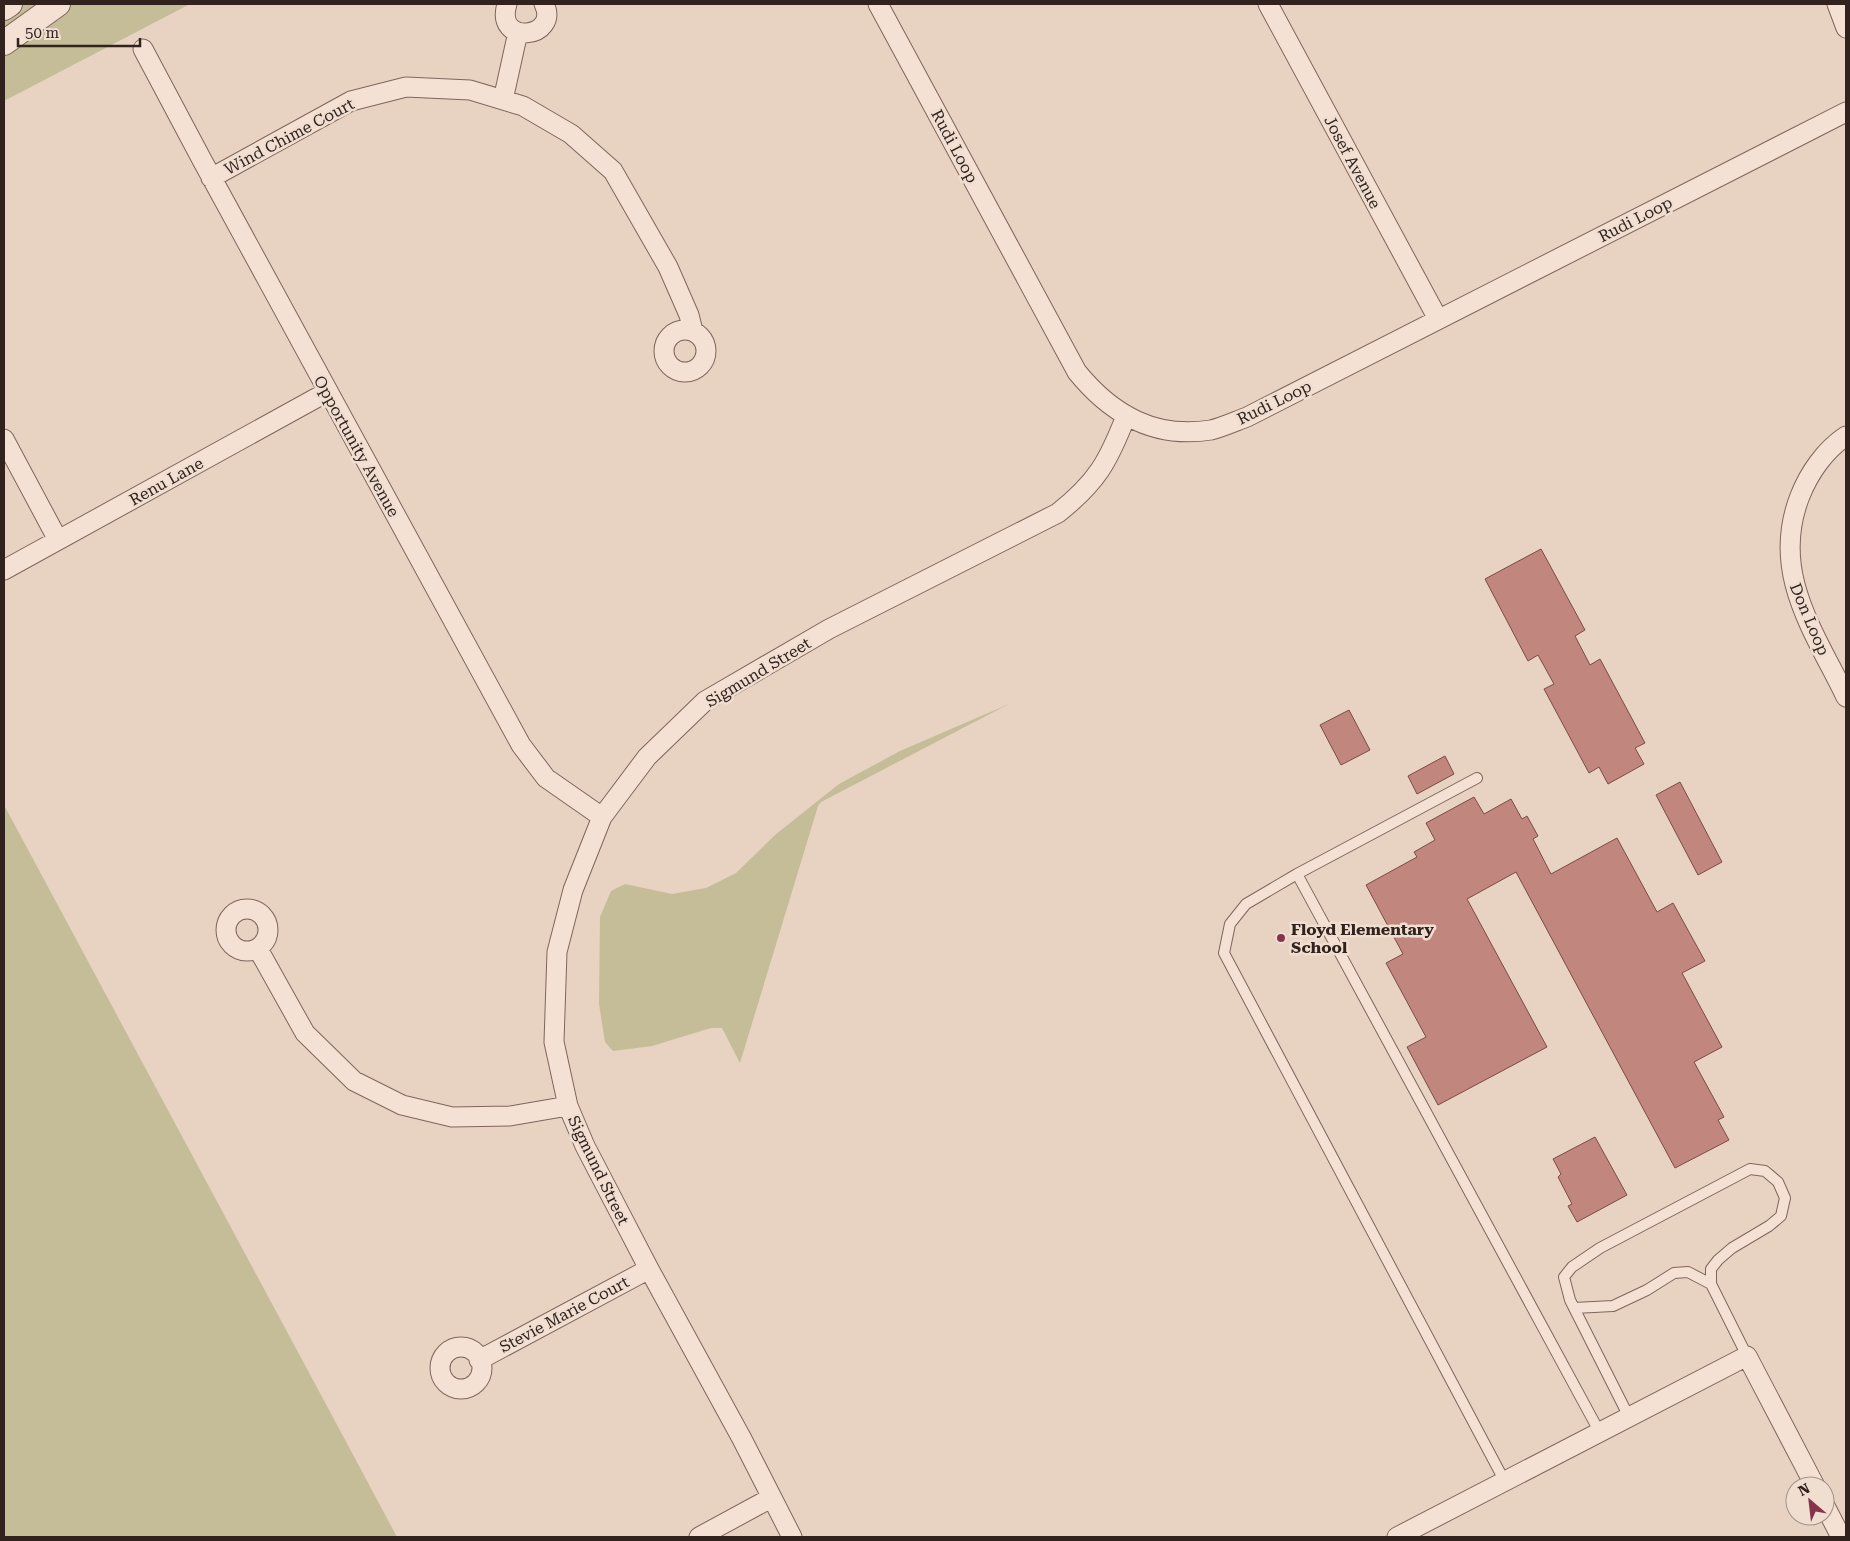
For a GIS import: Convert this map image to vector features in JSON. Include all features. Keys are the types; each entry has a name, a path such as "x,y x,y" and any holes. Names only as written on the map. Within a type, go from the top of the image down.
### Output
{"street":[{"path":"4,8 10,4"},
{"path":"4,42 58,4"},
{"path":"507,4 505,12 509,26 525,34 537,31 544,23 547,16 547,8 544,4"},
{"name":"Rudi Loop","path":"878,4 1078,372 1092,391 1108,405 1142,424 1162,430 1186,432 1213,429 1247,416 1846,112"},
{"name":"Josef Avenue","path":"1268,4 1438,320"},
{"path":"1837,4 1846,28"},
{"path":"503,100 518,32"},
{"name":"Opportunity Avenue","path":"143,49 211,178 521,746 546,778 602,817"},
{"name":"Wind Chime Court","path":"211,178 352,101 406,87 470,90 523,106 571,134 613,171 668,267 689,315 693,331"},
{"name":"Renu Lane","path":"4,570 328,392"},
{"name":"Sigmund Street","path":"792,1537 742,1439 649,1269 585,1146 568,1106 554,1042 557,952 573,890 602,817 647,757 705,701 830,629 1058,513 1080,496 1095,478 1111,452 1126,416"},
{"name":"Don Loop","path":"1846,436 1816,466 1804,486 1795,508 1789,553 1798,599 1846,697"},
{"path":"4,439 58,540"},
{"path":"258,949 305,1033 354,1081 402,1105 452,1116 510,1116 568,1106"},
{"name":"Stevie Marie Court","path":"479,1360 649,1269"},
{"path":"1397,1537 1747,1356 1810,1476"},
{"path":"699,1537 771,1498"},
{"path":"1840,1537 1846,1534"}],"lane":[{"path":"1477,778 1297,874 1246,904 1230,924 1224,953 1504,1480"},
{"path":"1297,874 1600,1431"},
{"path":"1629,1417 1574,1308 1564,1277 1572,1267 1600,1248 1750,1169 1765,1171 1778,1182 1785,1198 1781,1216 1769,1226 1732,1248 1711,1269 1711,1284 1747,1356"},
{"path":"1574,1308 1614,1306 1647,1290 1674,1273 1688,1272 1711,1284"}],"shaded area":[{"path":"4,4 190,4 4,101"},
{"path":"1009,704 821,802 818,806 740,1063 722,1028 711,1028 652,1046 613,1051 605,1042 599,1004 600,917 611,891 625,884 672,894 706,888 736,873 775,835 839,784 900,751"},
{"path":"4,805 343,1436 397,1537 4,1537"}],"building":[{"path":"1541,549 1585,630 1575,636 1590,665 1600,659 1645,743 1635,748 1644,764 1608,784 1599,767 1589,773 1544,689 1554,684 1538,655 1528,661 1485,579"},
{"path":"1349,710 1370,750 1341,765 1320,725"},
{"path":"1445,756 1454,774 1417,794 1408,776"},
{"path":"1680,782 1722,862 1698,875 1656,795"},
{"path":"1474,797 1484,814 1511,799 1522,819 1527,816 1538,836 1533,839 1551,874 1617,838 1657,912 1673,903 1705,961 1682,973 1722,1047 1694,1062 1724,1117 1718,1120 1729,1140 1675,1168 1516,872 1467,899 1547,1047 1438,1105 1407,1047 1426,1037 1386,963 1403,954 1366,885 1417,857 1414,852 1435,840 1426,823"},
{"path":"1595,1137 1627,1195 1577,1222 1568,1206 1572,1204 1558,1177 1561,1174 1553,1159"}],"place":[{"name":"Floyd Elementary School","path":"1281,938"}]}
